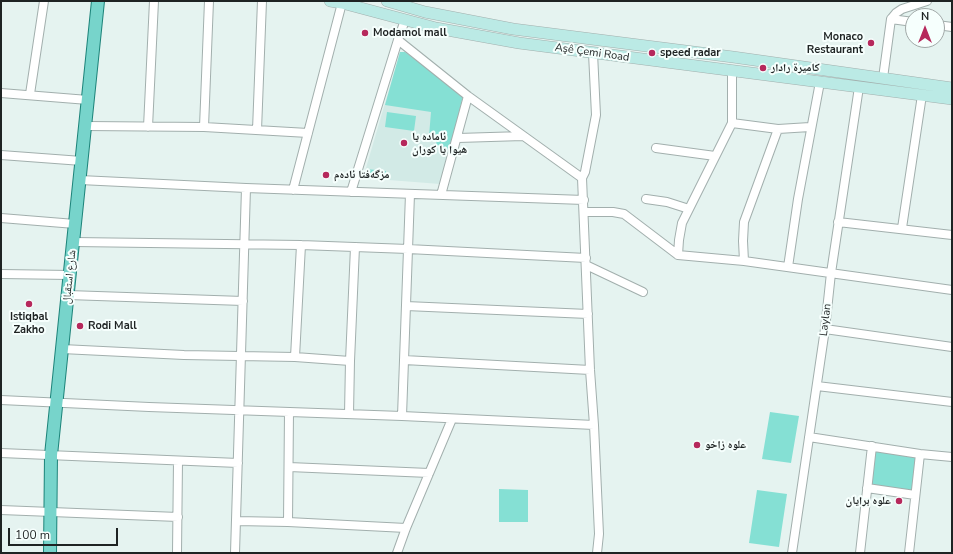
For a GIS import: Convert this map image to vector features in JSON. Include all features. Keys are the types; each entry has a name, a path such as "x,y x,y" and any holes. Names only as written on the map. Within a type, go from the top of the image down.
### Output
{"main road":[{"name":"شارع استقبال","path":"50,553 51,456 98,1"},
{"name":"Aşê Çemi Road","path":"330,1 342,2 436,28 519,43 594,54 952,99"},
{"name":"Aşê Çemi Road","path":"387,1 425,12 514,29 733,57 952,88"}],"street":[{"path":"30,94 44,1"},
{"path":"148,127 154,1"},
{"path":"204,127 209,1"},
{"path":"257,130 262,1"},
{"path":"883,78 891,19 902,9 926,1"},
{"path":"293,190 342,2"},
{"path":"891,19 905,21"},
{"path":"351,192 405,20"},
{"path":"398,40 468,96 582,178"},
{"path":"594,54 596,115 585,172 582,178 599,534 597,553"},
{"path":"678,255 678,240 682,223 732,123 732,71"},
{"path":"788,267 810,127 820,82"},
{"name":"Laylan","path":"792,553 825,329 838,222 859,87"},
{"path":"1,93 30,94 88,100"},
{"path":"902,228 922,95"},
{"path":"441,195 458,138 468,96"},
{"path":"732,123 778,129 810,127"},
{"path":"86,126 204,127 308,133"},
{"path":"744,260 744,222 778,129"},
{"path":"458,138 523,136"},
{"path":"656,148 715,156"},
{"path":"1,155 82,161"},
{"path":"80,180 293,190 584,200"},
{"path":"235,553 246,188"},
{"path":"402,416 410,194"},
{"path":"646,199 667,202 689,209"},
{"path":"584,212 613,212 624,214 678,255 744,260 952,290"},
{"path":"1,218 75,224"},
{"path":"838,222 902,228 952,235"},
{"path":"74,242 355,247 408,249 586,261 643,292"},
{"path":"295,357 301,245"},
{"path":"349,414 355,247"},
{"path":"1,274 70,275"},
{"path":"68,295 243,301"},
{"path":"406,306 588,314"},
{"path":"825,329 952,347"},
{"path":"62,349 184,355 295,357 350,361"},
{"path":"404,360 590,370"},
{"path":"817,386 952,402"},
{"path":"1,400 57,404 402,416 594,425"},
{"path":"288,522 289,412"},
{"path":"397,553 452,419"},
{"path":"809,437 920,454 952,457"},
{"path":"860,553 872,446"},
{"path":"1,453 238,463"},
{"path":"909,553 920,454"},
{"path":"177,553 178,461"},
{"path":"289,467 429,473"},
{"path":"867,488 916,495"},
{"path":"1,510 178,517"},
{"path":"236,521 406,528"}],"shaded area":[{"path":"400,52 405,52 463,96 440,184 363,178"},
{"path":"400,52 405,52 463,96 450,149 436,146 437,137 429,136 431,112 385,105"},
{"path":"387,112 416,116 414,131 385,127"},
{"path":"366,169 386,171 385,180 363,178"},
{"path":"770,412 799,416 791,463 762,459"},
{"path":"875,450 916,457 912,492 870,486"},
{"path":"499,489 528,490 528,522 499,522"},
{"path":"757,490 787,494 779,547 749,543"}],"place":[{"name":"Modamol mall","path":"365,33"},
{"name":"Monaco Restaurant","path":"871,43"},
{"name":"speed radar","path":"652,53"},
{"name":"كاميرة رادار","path":"763,68"},
{"name":"ئاماده یا هیوا یا کوران","path":"404,143"},
{"name":"مزگەفتا ئادەم","path":"326,175"},
{"name":"Istiqbal Zakho","path":"29,304"},
{"name":"Rodi Mall","path":"80,326"},
{"name":"علوه زاخو","path":"697,445"},
{"name":"علوه برايان","path":"899,501"}]}
